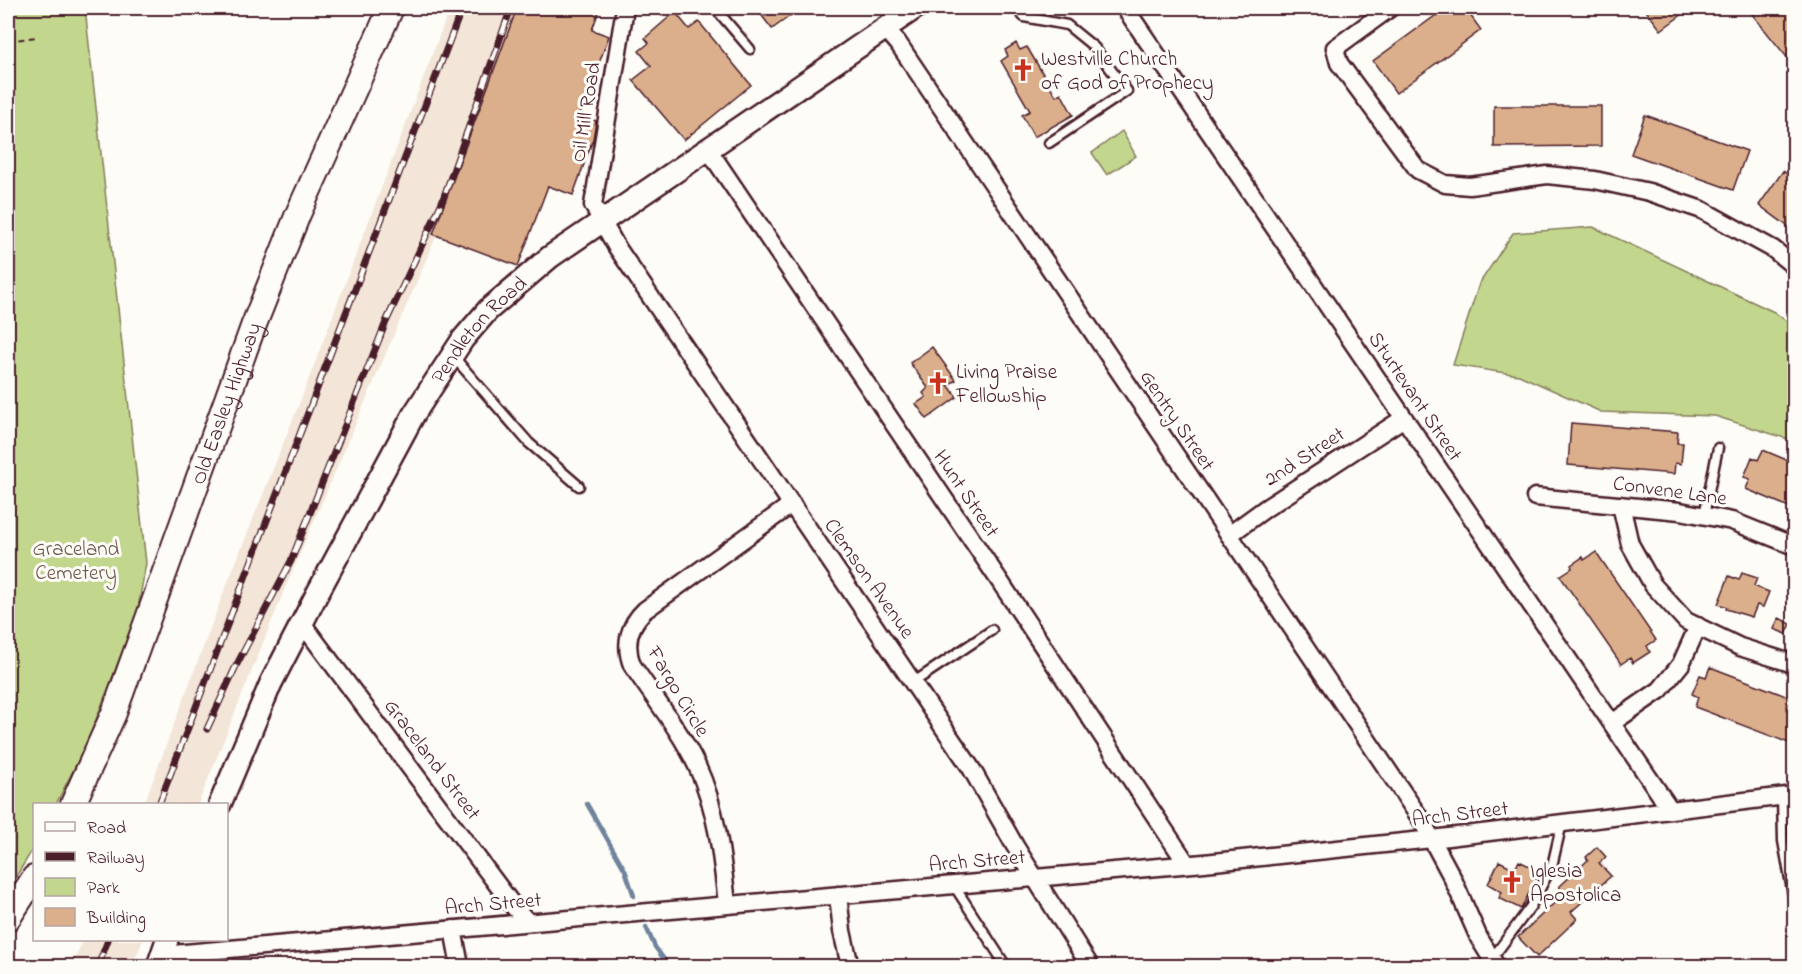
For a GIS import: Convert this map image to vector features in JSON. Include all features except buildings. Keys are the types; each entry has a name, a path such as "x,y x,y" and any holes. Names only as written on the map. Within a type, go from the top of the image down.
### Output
{"main road":[{"name":"Old Easley Highway","path":"73,803 114,713 257,317 298,214 391,8"},
{"path":"8,918 33,880"}],"street":[{"name":"Oil Mill Road","path":"601,222 593,206 625,8"},
{"name":"Pendleton Road","path":"220,803 272,683 414,414 452,354 488,310 550,257 915,8"},
{"name":"Sturtevant Street","path":"1125,8 1670,809"},
{"path":"1390,8 1335,48 1339,63 1418,170 1445,184 1470,186 1547,175 1595,180 1649,192 1702,210 1773,249 1794,266"},
{"name":"Gentry Street","path":"885,28 898,43 1051,269 1432,839 1493,963"},
{"name":"Hunt Street","path":"708,149 999,580 1187,864"},
{"name":"Clemson Avenue","path":"601,222 971,768 1034,877 1090,966"},
{"name":"2nd Street","path":"1229,535 1266,508 1404,418"},
{"name":"Convene Lane","path":"1535,497 1704,515 1732,521 1794,546"},
{"name":"Fargo Circle","path":"727,904 714,817 707,790 687,748 632,665 628,652 628,638 633,624 645,610 792,504"},
{"path":"1621,505 1630,544 1653,585 1686,621 1740,647 1794,664"},
{"name":"Graceland Street","path":"302,623 514,907 528,922"},
{"path":"1612,723 1660,690 1681,664 1698,626"},
{"name":"Arch Street","path":"162,954 1187,864 1432,839 1788,796"},
{"path":"838,895 842,931 850,966"},
{"path":"453,929 460,966"}],"lane":[{"path":"715,8 750,49"},
{"path":"1016,8 1023,17 1066,25 1094,47 1127,91 1049,143"},
{"path":"452,354 529,442 579,486"},
{"path":"1704,515 1718,448"},
{"path":"914,682 992,630"},
{"path":"1788,796 1783,841 1794,901"},
{"path":"1493,963 1530,906 1552,866 1562,823"},
{"path":"953,884 1006,966"}],"path":[{"path":"8,41 36,37"}],"shaded area":[{"path":"450,8 516,8 435,239 286,586 198,803 144,803 224,592 303,394"},
{"path":"84,941 143,941 132,966 71,966"}],"green space":[{"name":"Graceland Cemetery","path":"8,8 85,8 146,563 137,614 86,745 57,803 33,803 33,849 8,890"},
{"path":"1122,131 1136,156 1107,175 1092,153"},
{"path":"1593,227 1774,312 1794,327 1794,441 1715,416 1601,412 1519,375 1453,365 1479,284 1513,233"}],"waterway":[{"path":"587,804 625,870 634,896"},
{"path":"646,927 655,947 669,966"}],"railway":[{"path":"159,803 462,8"},
{"path":"207,729 236,666 291,561 386,322 442,202 511,8"},
{"path":"98,966 108,941"}],"place":[{"name":"Westville Church of God of Prophecy","path":"1023,70"},
{"name":"Living Praise Fellowship","path":"938,383"},
{"name":"Iglesia Apostolica","path":"1512,882"}]}
